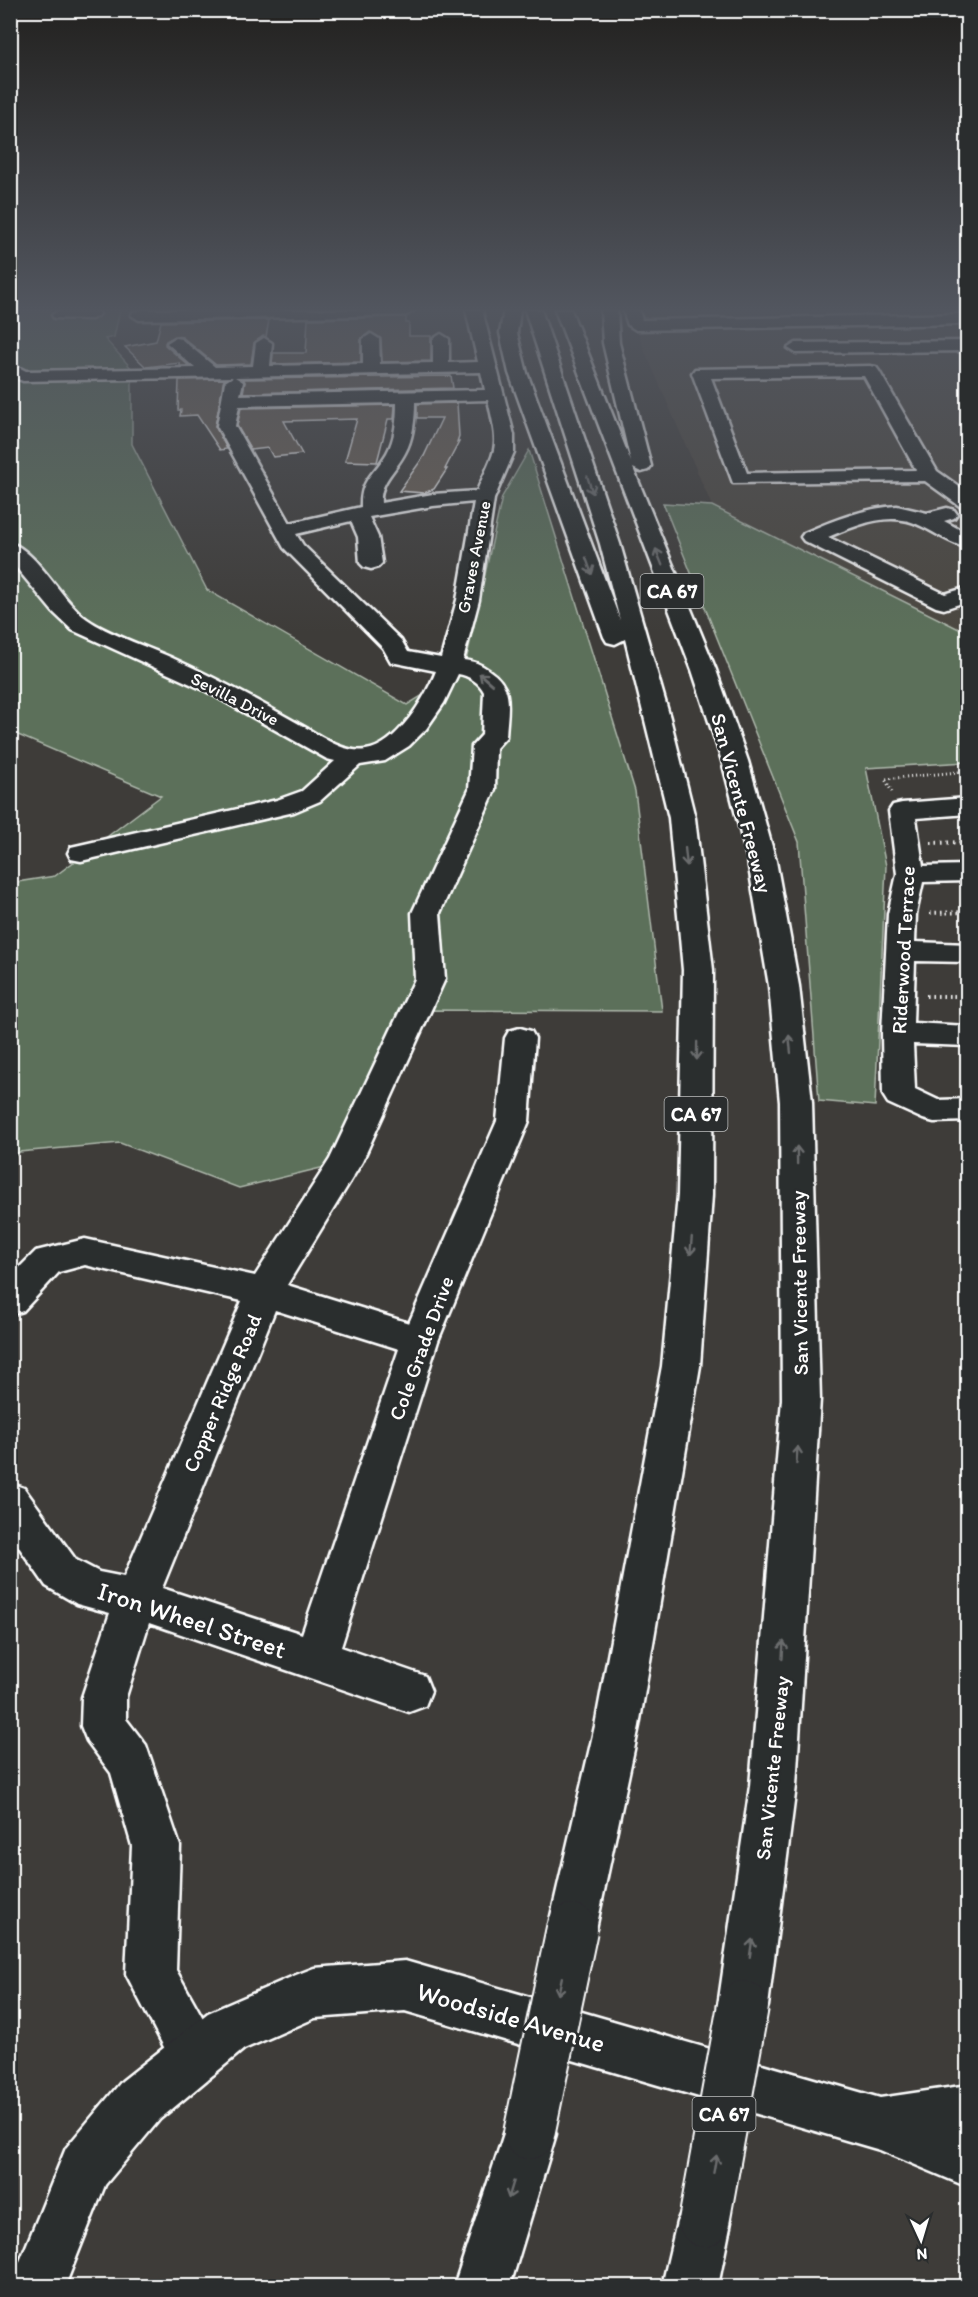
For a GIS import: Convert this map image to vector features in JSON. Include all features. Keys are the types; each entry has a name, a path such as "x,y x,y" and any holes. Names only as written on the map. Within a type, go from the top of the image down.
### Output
{"main road":[{"path":"81,853 285,806 311,796 353,758 372,757 390,749 410,733 428,712 444,676 399,657 393,645 294,548 226,426 228,417"},
{"path":"371,563 364,510 370,490 397,452 406,417"},
{"name":"Graves Avenue","path":"444,676 465,610 477,551 484,496 500,467 506,442 501,417"},
{"path":"534,417 682,818"},
{"name":"CA 67","path":"482,2286 528,2134 618,1726 681,1366 695,1195 698,970 682,818 658,718 610,544 568,417"},
{"name":"San Vicente Freeway","path":"604,417 704,670 735,761 762,861 784,986 796,1102 801,1399 773,1786 743,2006 704,2222 690,2286"},
{"path":"629,417 645,483 640,512"},
{"path":"717,417 740,479 929,475"},
{"path":"896,417 929,475 968,504"},
{"path":"284,531 364,510 449,497 484,496"},
{"path":"926,520 968,504"},
{"path":"968,542 912,512 872,514 811,537 944,602 968,593"},
{"name":"Sevilla Drive","path":"10,549 33,569 63,612 80,625 214,686 336,754 353,758"},
{"name":"Copper Ridge Road","path":"444,676 471,668 492,683 496,692 494,737 484,746"},
{"name":"Copper Ridge Road","path":"196,2056 151,1974 156,1846 130,1761 103,1726 105,1697 136,1599 264,1292 345,1162 430,979 426,913 482,790 484,746 477,738 481,717 471,695 459,689 444,676"},
{"name":"Riderwood Terrace","path":"964,1119 934,1111 899,1095 897,1033 902,914 911,874 902,811 968,806"},
{"path":"911,874 968,873"},
{"path":"900,951 968,952"},
{"path":"897,1033 968,1036"},
{"name":"Cole Grade Drive","path":"315,1660 420,1341 513,1120 520,1038"},
{"path":"10,1300 48,1261 85,1252 264,1292 420,1341"},
{"name":"Iron Wheel Street","path":"10,1500 60,1573 92,1590 136,1599 409,1691"},
{"name":"Woodside Avenue","path":"36,2286 85,2167 141,2100 226,2031 314,1993 405,1986 880,2124 968,2160"},
{"path":"880,2124 968,2111"}],"path":[{"path":"885,779 968,771"},
{"path":"907,844 968,842"},
{"path":"902,914 968,912"},
{"path":"898,995 968,996"}],"shaded area":[{"path":"674,417 967,417 967,633 712,506"}],"green space":[{"path":"11,417 132,417 132,444 207,590 407,705 464,670 502,497 529,450 635,791 662,1011 416,1010 345,1162 239,1188 120,1143 19,1152 11,1160 11,883 55,876 161,796 11,732"},
{"path":"663,503 712,506 967,633 967,762 866,768 886,866 875,1106 819,1101 799,842"}],"building":[{"path":"198,417 217,417 215,426 227,449 220,450"},
{"path":"239,417 394,417 388,419 377,462 345,461 357,419 284,421 302,454 273,457 268,448 251,450 237,426"},
{"path":"458,417 457,442 459,442 445,469 447,469 434,489 424,493 399,491 424,456 442,418 417,418"}]}
